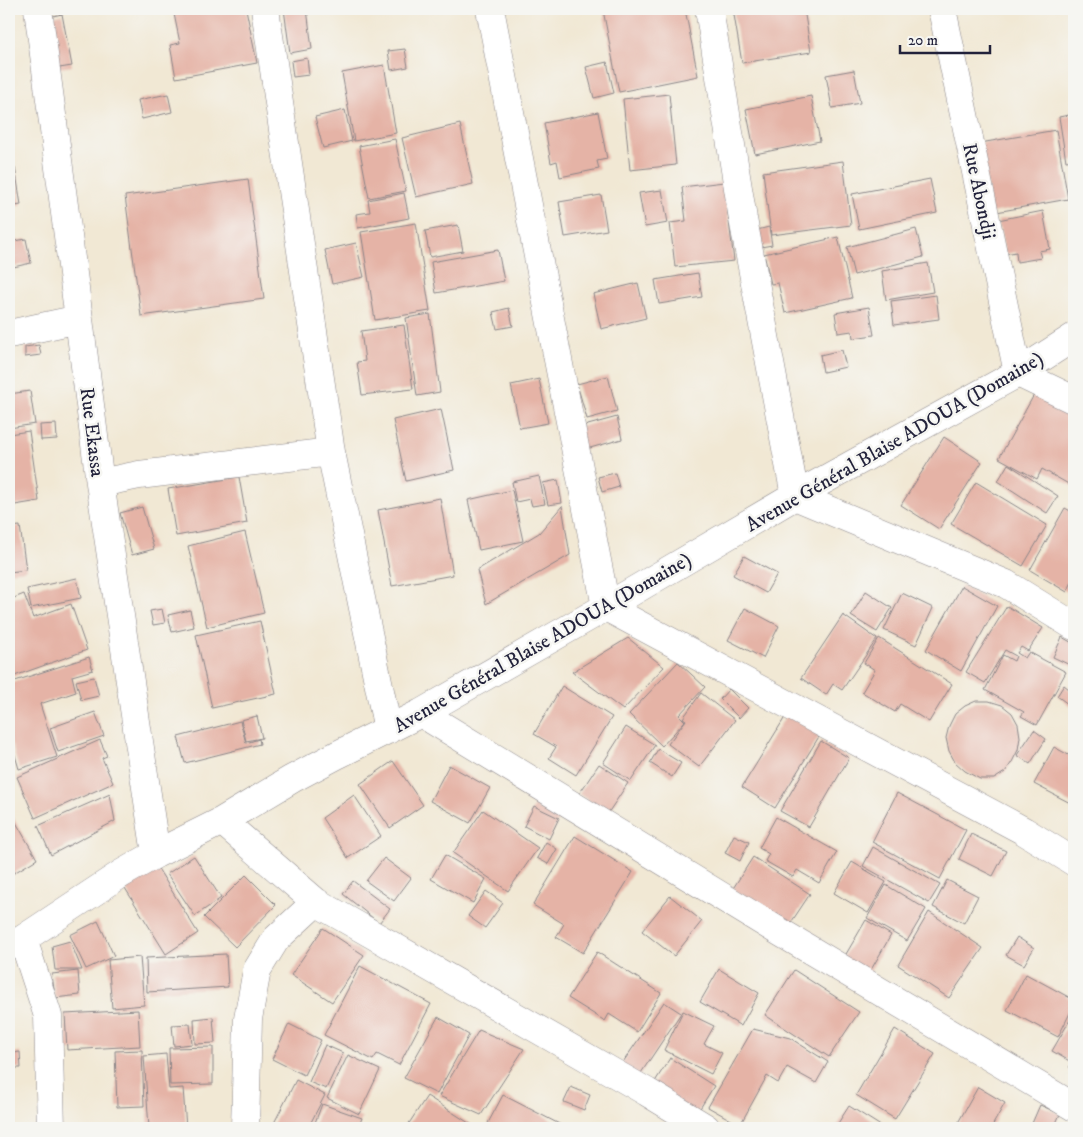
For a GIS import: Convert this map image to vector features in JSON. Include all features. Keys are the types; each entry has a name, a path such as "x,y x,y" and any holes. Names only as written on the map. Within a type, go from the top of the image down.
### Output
{"street":[{"name":"Rue Ekassa","path":"38,9 100,483 156,854"},
{"path":"265,9 331,452 388,730"},
{"path":"490,9 606,608 1024,831 1074,862"},
{"path":"709,9 743,219 795,496 1006,584 1074,626"},
{"name":"Rue Abondji","path":"942,9 1018,373"},
{"path":"9,334 79,319"},
{"name":"Avenue Général Blaise ADOUA (Domaine)","path":"16,942 121,874 156,854 222,822 292,778 421,713 606,608 795,496 1018,373 1074,336"},
{"path":"1018,373 1074,400"},
{"path":"100,483 139,475 331,452"},
{"path":"421,713 775,929 1074,1107"},
{"path":"222,822 316,902 647,1092 706,1128"},
{"path":"246,1128 248,1019 257,970 276,939 316,902"},
{"path":"16,942 48,1016 51,1128"}],"building":[{"path":"173,9 246,9 257,63 176,78 170,45 180,43"},
{"path":"284,9 307,9 312,49 290,53"},
{"path":"685,9 698,76 619,92 603,10"},
{"path":"733,9 804,9 811,52 742,63"},
{"path":"62,14 72,66 53,69 44,18"},
{"path":"405,49 408,67 391,70 388,51"},
{"path":"307,58 309,75 293,77 291,61"},
{"path":"607,62 614,93 594,98 586,67"},
{"path":"384,65 396,133 354,141 342,73"},
{"path":"854,70 860,103 832,108 826,75"},
{"path":"168,94 172,112 142,119 138,100"},
{"path":"669,94 676,165 630,170 623,99"},
{"path":"811,96 820,141 755,154 746,109"},
{"path":"345,110 352,141 323,148 315,117"},
{"path":"598,112 607,159 597,161 599,169 560,177 557,161 551,163 544,123"},
{"path":"1074,114 1074,160 1066,161 1059,117"},
{"path":"460,124 473,184 416,197 402,138"},
{"path":"1056,130 1068,199 991,213 980,143"},
{"path":"395,139 406,191 369,198 359,146"},
{"path":"843,161 851,225 771,235 763,172"},
{"path":"15,167 21,205 9,207 9,168"},
{"path":"248,179 264,299 141,316 125,196"},
{"path":"930,179 937,213 859,229 852,194"},
{"path":"724,182 734,261 675,267 670,223 686,221 682,187"},
{"path":"662,190 668,223 645,227 639,193"},
{"path":"404,193 409,218 358,228 356,214 370,212 368,200"},
{"path":"601,195 607,230 565,237 559,202"},
{"path":"1043,211 1050,249 1039,251 1041,258 1017,262 1016,252 1005,254 998,220"},
{"path":"416,223 430,311 375,320 361,232"},
{"path":"458,225 463,251 430,257 425,231"},
{"path":"769,227 772,245 761,247 757,230"},
{"path":"916,229 923,257 854,275 847,247"},
{"path":"838,237 852,298 785,313 778,283 771,284 764,254"},
{"path":"26,239 31,263 9,268 9,242"},
{"path":"356,243 364,277 332,284 325,250"},
{"path":"498,250 504,281 436,293 431,262"},
{"path":"928,263 933,292 886,300 882,271"},
{"path":"698,273 702,297 659,304 655,280"},
{"path":"638,283 646,318 601,329 593,294"},
{"path":"936,295 939,319 894,325 891,301"},
{"path":"869,307 874,335 853,338 852,331 838,333 835,313"},
{"path":"509,308 513,326 497,329 493,312"},
{"path":"430,314 440,392 417,396 406,318"},
{"path":"404,325 413,389 362,395 357,362 365,361 361,331"},
{"path":"39,345 41,355 25,357 25,347"},
{"path":"842,350 846,367 823,372 820,355"},
{"path":"608,376 617,411 587,419 577,384"},
{"path":"539,379 548,423 520,428 511,385"},
{"path":"30,391 35,424 9,428 9,394"},
{"path":"1035,393 1074,414 1074,481 1072,486 1042,469 1037,479 999,458"},
{"path":"441,409 454,470 406,481 393,420"},
{"path":"617,417 622,439 583,450 577,428"},
{"path":"56,424 57,439 41,440 40,425"},
{"path":"29,431 39,501 9,506 9,434"},
{"path":"944,437 982,462 939,529 901,505"},
{"path":"1008,464 1058,496 1047,513 998,481"},
{"path":"615,473 619,487 602,492 598,477"},
{"path":"539,476 545,504 532,506 530,499 516,502 512,482"},
{"path":"239,477 247,523 176,536 168,489"},
{"path":"558,480 562,503 548,505 543,483"},
{"path":"976,482 1047,525 1023,566 951,524"},
{"path":"512,490 523,541 479,550 468,500"},
{"path":"440,498 453,575 392,586 378,510"},
{"path":"562,506 570,555 486,604 477,570 539,533"},
{"path":"142,507 154,549 132,555 120,513"},
{"path":"1065,508 1074,513 1074,578 1067,592 1030,570"},
{"path":"9,517 11,527 20,526 26,570 9,572"},
{"path":"245,532 264,613 207,627 188,546"},
{"path":"744,556 777,574 766,593 733,575"},
{"path":"77,578 81,598 31,608 27,589"},
{"path":"962,586 997,606 961,671 926,650"},
{"path":"866,591 892,608 877,632 851,616"},
{"path":"902,593 933,608 916,645 884,630"},
{"path":"24,594 33,618 71,604 87,650 9,678 9,600"},
{"path":"1007,606 1043,628 1028,651 1021,647 1017,653 1025,658 1029,652 1066,672 1037,725 1021,716 1024,712 985,690 1003,655 1014,661 1016,656 1005,650 985,683 966,672"},
{"path":"745,608 779,626 763,658 728,640"},
{"path":"162,609 165,623 153,625 150,611"},
{"path":"190,610 194,627 172,632 168,615"},
{"path":"843,615 877,639 842,690 833,684 826,695 801,678"},
{"path":"260,621 276,694 212,708 196,635"},
{"path":"1062,637 1074,644 1074,667 1053,657"},
{"path":"628,638 664,667 623,710 572,672"},
{"path":"879,638 952,684 929,722 900,704 895,712 862,692 875,670 864,663"},
{"path":"89,657 93,670 72,676 76,692 40,704 57,757 19,769 9,735 9,683"},
{"path":"678,662 705,687 679,715 685,721 662,746 629,714"},
{"path":"94,677 99,696 81,700 76,681"},
{"path":"1064,685 1074,693 1072,707 1057,696"},
{"path":"562,686 612,717 576,775 549,758 556,747 534,734"},
{"path":"729,689 748,708 739,718 720,699"},
{"path":"701,693 735,720 699,767 668,744 686,720 683,718"},
{"path":"976,701 989,701 1002,705 1012,713 1018,724 1020,737 1018,750 1005,772 994,779 980,779 965,771 955,762 949,751 946,738 955,714 965,706"},
{"path":"95,712 104,736 58,752 50,728"},
{"path":"787,714 820,735 775,808 742,787"},
{"path":"257,716 262,738 246,741 241,720"},
{"path":"240,721 246,743 259,739 260,744 185,763 178,737"},
{"path":"626,727 655,745 631,781 603,763"},
{"path":"1034,730 1046,739 1030,764 1017,755"},
{"path":"100,740 107,756 102,758 113,783 35,818 17,777"},
{"path":"821,741 849,758 809,827 780,811"},
{"path":"1054,747 1074,758 1074,805 1034,784"},
{"path":"658,749 681,763 672,777 650,763"},
{"path":"393,761 423,805 390,828 360,784"},
{"path":"599,764 628,783 608,813 579,794"},
{"path":"449,765 490,788 470,823 430,801"},
{"path":"897,793 966,830 940,879 872,842"},
{"path":"110,794 115,821 51,855 38,826"},
{"path":"354,795 381,836 348,858 322,818"},
{"path":"534,806 559,818 549,839 524,826"},
{"path":"483,810 538,848 508,891 453,853"},
{"path":"9,813 37,859 9,876"},
{"path":"776,817 837,852 819,883 797,870 793,877 765,861 769,854 759,848"},
{"path":"971,834 1006,851 993,876 959,859"},
{"path":"734,835 749,842 740,861 725,853"},
{"path":"575,836 633,872 583,953 556,937 564,924 533,905"},
{"path":"546,842 557,849 548,864 537,858"},
{"path":"873,847 940,885 929,903 863,866"},
{"path":"445,855 486,879 473,903 431,879"},
{"path":"194,856 221,898 195,916 167,874"},
{"path":"753,857 810,894 788,927 732,890"},
{"path":"384,858 411,878 394,901 366,881"},
{"path":"852,862 886,882 868,913 834,893"},
{"path":"157,867 198,933 166,954 125,888"},
{"path":"246,875 276,905 235,947 204,917"},
{"path":"947,880 978,896 964,923 933,907"},
{"path":"353,881 390,909 379,923 343,894"},
{"path":"886,885 926,909 907,941 867,918"},
{"path":"486,891 503,903 485,928 468,916"},
{"path":"670,896 702,921 674,956 642,931"},
{"path":"929,912 983,948 949,998 898,965"},
{"path":"866,920 891,935 868,975 842,961"},
{"path":"98,921 114,956 86,969 70,935"},
{"path":"323,928 364,955 332,1002 291,975"},
{"path":"1017,937 1034,948 1024,965 1006,955"},
{"path":"70,941 82,970 55,970 52,946"},
{"path":"597,952 661,993 637,1032 609,1014 605,1021 568,998"},
{"path":"226,954 228,987 147,992 146,958"},
{"path":"140,957 144,1005 112,1008 108,960"},
{"path":"360,966 431,1004 399,1065 377,1054 373,1060 324,1035"},
{"path":"719,969 759,993 741,1026 700,1002"},
{"path":"794,970 859,1012 829,1057 765,1015"},
{"path":"78,971 80,995 55,998 52,974"},
{"path":"1026,974 1074,1000 1074,1005 1058,1037 1007,1010"},
{"path":"664,1002 681,1013 635,1082 617,1071"},
{"path":"138,1010 140,1046 67,1050 65,1014"},
{"path":"683,1011 714,1026 704,1044 722,1053 711,1074 664,1050"},
{"path":"1074,1013 1074,1070 1069,1067 1073,1063 1052,1051"},
{"path":"213,1017 215,1043 195,1044 194,1019"},
{"path":"438,1017 469,1035 437,1094 404,1078"},
{"path":"190,1024 192,1044 174,1046 172,1025"},
{"path":"289,1024 321,1040 304,1075 272,1059"},
{"path":"753,1029 790,1038 828,1062 816,1083 787,1067 778,1083 767,1076 740,1125 708,1107"},
{"path":"895,1029 935,1054 895,1119 856,1095"},
{"path":"479,1030 524,1049 481,1115 439,1096"},
{"path":"9,1045 11,1045 11,1053 20,1052 21,1068 9,1068"},
{"path":"325,1045 343,1053 326,1089 309,1082"},
{"path":"213,1047 213,1084 170,1085 169,1048"},
{"path":"142,1050 144,1106 117,1107 115,1051"},
{"path":"166,1054 169,1089 183,1088 186,1128 149,1128 144,1056"},
{"path":"348,1055 380,1070 359,1114 327,1098"},
{"path":"670,1058 714,1086 694,1118 649,1091"},
{"path":"296,1080 325,1095 308,1128 280,1128 273,1125"},
{"path":"571,1087 590,1095 584,1110 564,1102"},
{"path":"978,1087 1005,1103 991,1128 955,1128"},
{"path":"503,1095 567,1128 498,1128 488,1123"},
{"path":"427,1096 472,1125 470,1128 406,1128"},
{"path":"322,1104 362,1118 358,1128 313,1128"},
{"path":"1040,1105 1060,1114 1054,1128 1030,1128"},
{"path":"849,1106 884,1128 835,1128"}]}
